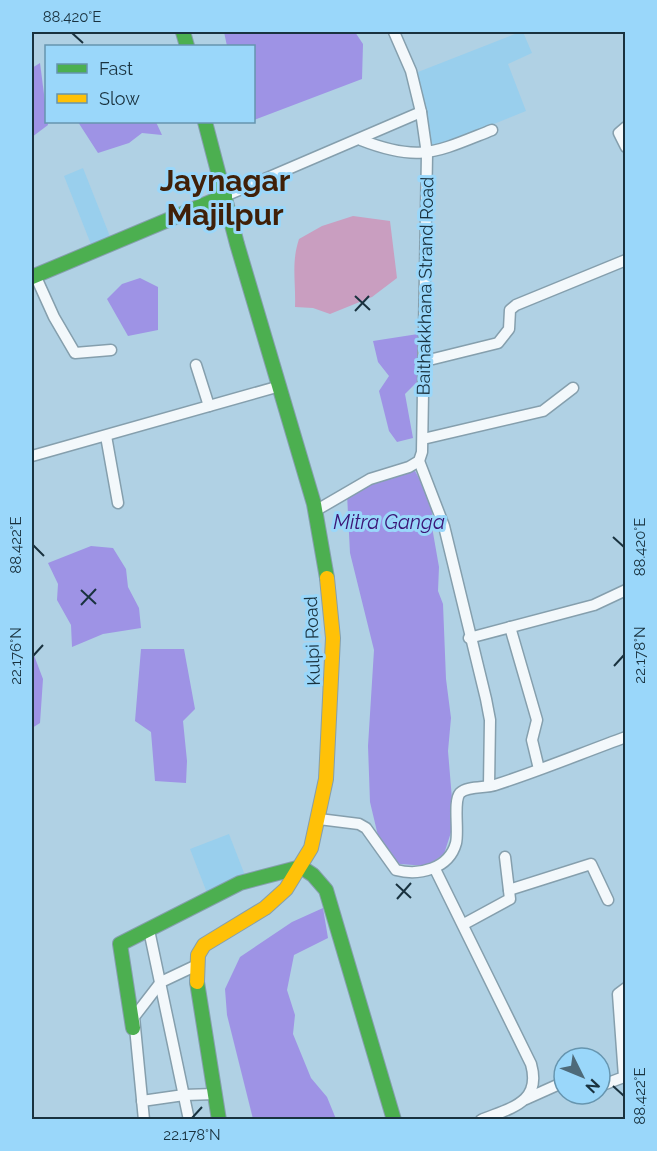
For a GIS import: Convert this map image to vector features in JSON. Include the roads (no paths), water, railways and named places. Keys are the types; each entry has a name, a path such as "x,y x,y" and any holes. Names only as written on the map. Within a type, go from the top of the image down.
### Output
{"main road":[{"name":"Kulpi Road","path":"196,965 198,955 204,945 265,908 286,889 311,848 326,778 333,638 327,573 315,511 205,123"},
{"path":"33,276 225,196"},
{"path":"133,1028 120,944 240,883 301,867 313,875 326,891 394,1119"},
{"path":"196,965 197,989 219,1119"}],"street":[{"name":"Baithakkhana Strand Road","path":"394,32 411,71 421,112 427,154 423,439 419,461"},
{"path":"225,196 362,140 421,112"},
{"path":"626,127 619,132 626,147"},
{"path":"362,140 392,150 427,154 492,130"},
{"path":"425,361 498,343 509,328 510,310 516,305 626,260"},
{"path":"33,276 75,353 111,351"},
{"path":"196,364 209,406"},
{"path":"32,456 280,386"},
{"path":"423,439 543,411 573,388"},
{"path":"106,436 118,503"},
{"path":"315,511 352,488 386,473 409,467 419,461 444,526 490,720 489,786"},
{"path":"469,638 594,605 626,590"},
{"path":"510,627 537,720 532,740 539,769"},
{"path":"319,819 359,824 366,828 396,870 435,869 448,858 456,843 459,794 464,790 489,786 626,738"},
{"path":"464,924 510,898 504,856"},
{"path":"509,890 591,864 608,900"},
{"path":"435,869 531,1064 534,1077 533,1089 525,1099"},
{"path":"149,930 189,1119"},
{"path":"144,1119 133,1028 134,1017 161,982 196,965"},
{"path":"625,1076 618,994 626,988"},
{"path":"480,1119 552,1087"},
{"path":"142,1101 184,1095 215,1094"}],"water":[{"path":"224,32 355,32 363,44 362,79 255,120 255,45 227,45"},
{"path":"40,63 45,123 48,125 32,137 32,68"},
{"path":"79,123 156,123 162,135 142,133 129,143 98,153"},
{"path":"140,278 158,287 158,330 128,336 107,299 122,284"},
{"path":"418,334 421,378 405,394 413,438 397,442 389,431 379,391 389,376 378,362 373,341"},
{"name":"Mitra Ganga","path":"399,471 415,471 432,501 432,527 439,567 438,591 443,604 446,679 451,718 448,751 454,823 444,854 427,866 400,864 385,853 379,840 370,802 368,746 374,650 350,553 347,494"},
{"path":"91,546 113,548 126,569 128,587 139,608 141,628 103,634 72,647 71,625 57,600 58,584 48,563"},
{"path":"141,649 184,649 195,709 183,721 187,761 186,783 155,781 151,732 135,721"},
{"path":"32,650 43,679 40,723 32,728"},
{"path":"323,908 328,938 294,955 287,990 295,1015 293,1034 311,1078 327,1097 336,1119 253,1119 227,1015 225,989 240,957 292,922"}],"district":[{"name":"Jaynagar Majilpur","path":"225,197"}]}
